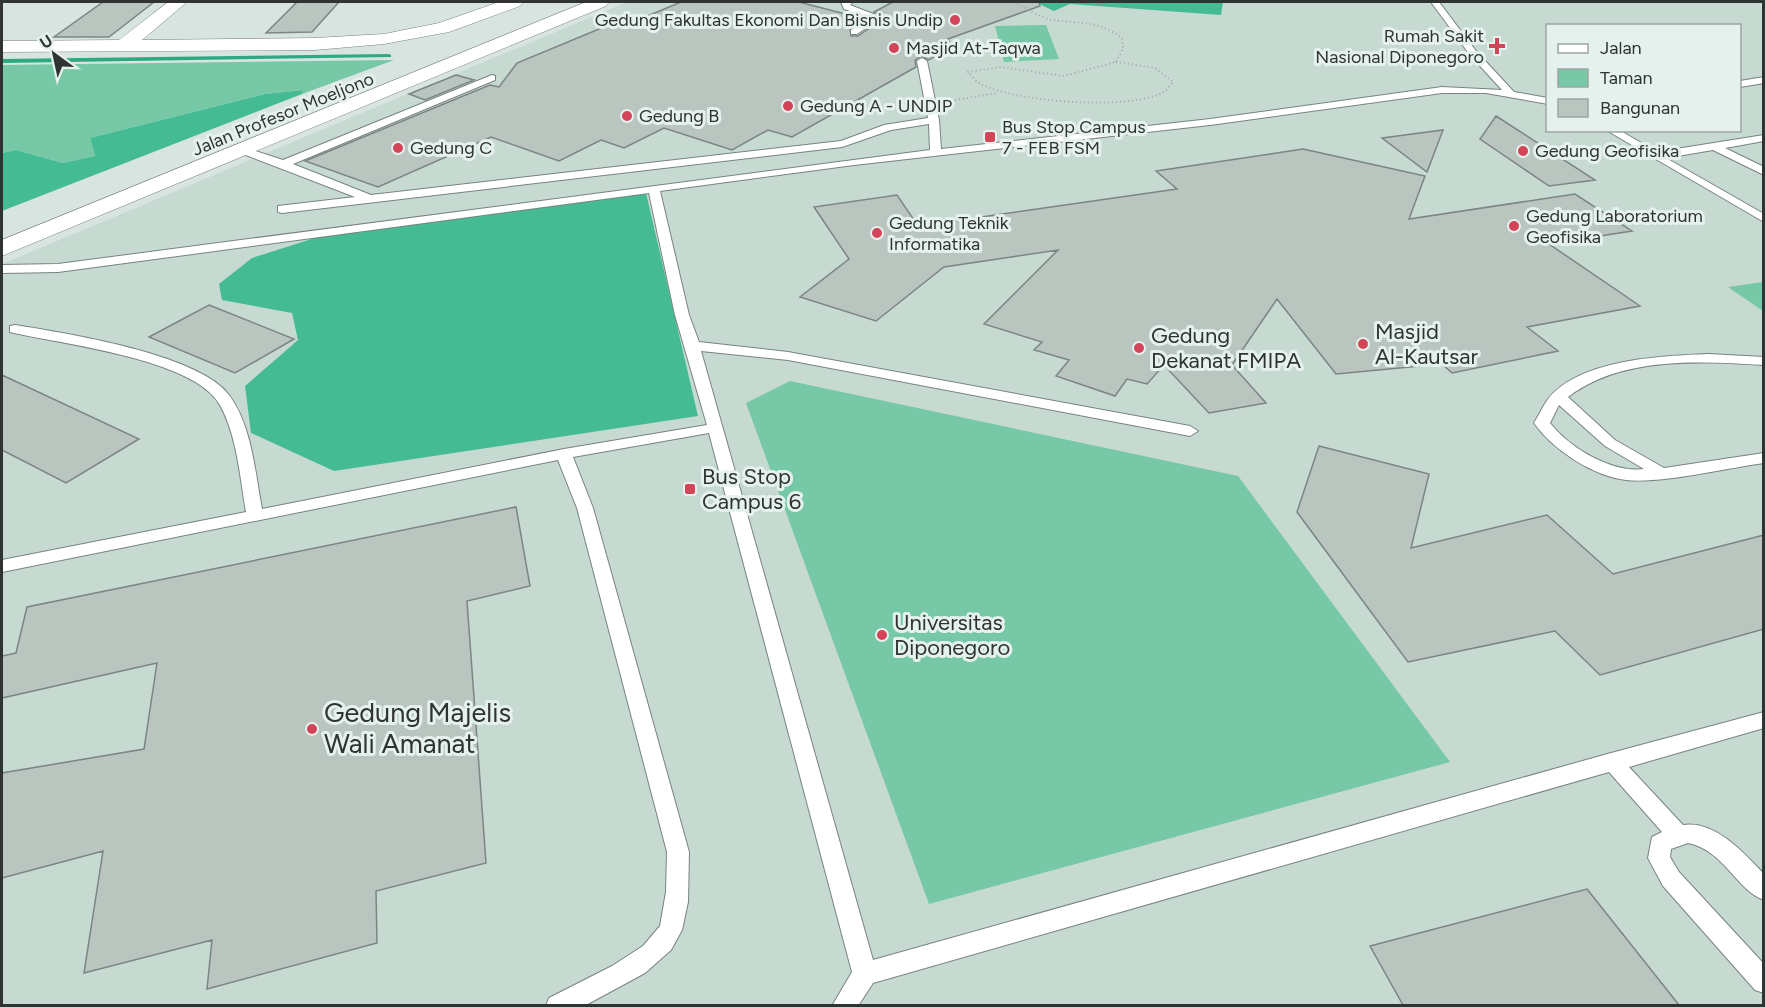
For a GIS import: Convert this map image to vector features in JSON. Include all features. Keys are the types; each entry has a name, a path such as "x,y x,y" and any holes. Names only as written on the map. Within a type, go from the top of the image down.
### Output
{"street":[{"path":"123,46 178,2"},
{"path":"2,47 315,44 384,39 443,28 514,2"},
{"name":"Jalan Profesor Moeljono","path":"24,218 565,2"},
{"path":"2,249 600,2"}],"lane":[{"path":"831,2 847,3 877,17 854,32"},
{"path":"1435,2 1473,53 1510,93"},
{"path":"922,61 934,120 936,153"},
{"path":"283,164 492,78"},
{"path":"1741,84 1764,80"},
{"path":"2,269 58,268 654,189 936,153 1210,122 1442,90 1510,93 1546,101"},
{"path":"282,208 842,144 869,136 888,127 934,120"},
{"path":"1614,132 1764,219"},
{"path":"1656,156 1764,138"},
{"path":"1714,146 1764,172"},
{"path":"242,150 372,199"},
{"path":"654,189 682,315 693,346 865,974"},
{"path":"15,329 57,335 143,358 204,382 223,398 234,420 255,515"},
{"path":"693,346 788,356 1190,431"},
{"path":"1764,361 1730,357 1630,365 1593,376 1559,397 1546,407 1542,423 1548,434 1602,467 1626,475 1662,473 1764,458"},
{"path":"1559,397 1610,443 1662,473"},
{"path":"2,566 564,454 714,428"},
{"path":"558,1005 653,954 670,931 675,909 678,852 585,508 564,454"},
{"path":"844,1005 865,974 1611,761 1764,720"},
{"path":"1611,761 1678,834"},
{"path":"1764,890 1735,859 1706,837 1678,834 1660,844 1659,858 1671,879 1764,982"}],"path":[{"path":"1014,2 1051,20 1084,21 1108,28 1122,38 1123,49 1116,62"},
{"path":"1116,62 1141,64 1166,72 1173,82 1165,92 1127,101 1057,101 998,92 978,84 968,72 988,66 1055,76 1075,74 1116,62"},
{"path":"930,103 998,92"}],"shaded area":[{"name":"Universitas Diponegoro","path":"627,2 1763,2 1763,1005 2,1006 2,264"}],"green space":[{"path":"1035,2 1223,2 1221,15 1070,4 1054,11"},
{"path":"1046,25 1059,59 1004,62 995,26"},
{"path":"394,60 302,94 303,90 265,94 90,138 95,156 63,163 16,150 2,153 2,65"},
{"path":"303,90 302,94 2,211 2,153 16,150 63,163 95,156 90,138 265,94"},
{"path":"646,193 698,416 334,471 251,433 245,386 298,340 292,313 222,300 219,284 252,258 321,236"},
{"path":"1763,282 1763,311 1728,287"},
{"path":"790,381 1238,476 1450,762 929,904 746,403"}],"building":[{"path":"103,2 154,2 109,37 54,37"},
{"path":"297,2 339,2 312,32 266,33"},
{"path":"681,2 799,2 865,19 850,28 851,36 858,36 882,19 882,15 874,12 893,2 1039,2 1040,6 948,39 952,46 929,60 921,56 915,60 916,67 792,137 768,130 732,150 664,128 624,148 601,140 559,161 491,137 378,187 305,161 490,85 499,87 517,63 611,24 626,25"},
{"path":"456,75 474,80 425,100 409,94"},
{"path":"1496,116 1595,180 1549,186 1480,139"},
{"path":"1443,130 1427,172 1382,138"},
{"path":"1303,149 1425,176 1409,219 1575,194 1632,231 1549,244 1640,306 1527,327 1558,351 1452,373 1442,364 1336,374 1277,299 1232,365 1266,403 1209,413 1164,365 1147,384 1127,379 1115,396 1056,376 1069,360 1034,350 1042,342 984,324 1058,250 944,267 876,321 800,297 849,259 814,207 897,195 918,226 1177,189 1156,171"},
{"path":"209,305 294,339 235,373 149,337"},
{"path":"2,375 139,439 66,483 2,450"},
{"path":"1319,446 1429,474 1411,548 1547,515 1613,574 1764,535 1764,629 1600,675 1555,631 1408,662 1297,512"},
{"name":"Gedung Majelis Wali Amanat","path":"516,507 530,586 467,601 486,863 376,891 377,943 207,989 212,940 84,973 103,851 2,878 2,773 144,749 157,663 2,698 2,656 16,653 27,607"},
{"path":"1587,889 1679,1005 1403,1005 1370,946"}],"waterway":[{"path":"2,61 389,56"}],"place":[{"name":"Gedung Fakultas Ekonomi Dan Bisnis Undip","path":"955,20"},
{"name":"Rumah Sakit Nasional Diponegoro","path":"1497,46"},
{"name":"Masjid At-Taqwa","path":"894,48"},
{"name":"Gedung A - UNDIP","path":"788,106"},
{"name":"Gedung B","path":"627,116"},
{"name":"Bus Stop Campus 7 - FEB FSM","path":"990,137"},
{"name":"Gedung C","path":"398,148"},
{"name":"Gedung Geofisika","path":"1523,151"},
{"name":"Gedung Laboratorium Geofisika","path":"1514,226"},
{"name":"Gedung Teknik Informatika","path":"877,233"},
{"name":"Masjid Al-Kautsar","path":"1363,344"},
{"name":"Gedung Dekanat FMIPA","path":"1139,348"},
{"name":"Bus Stop Campus 6","path":"690,489"},
{"name":"Universitas Diponegoro","path":"882,635"},
{"name":"Gedung Majelis Wali Amanat","path":"312,729"}]}
